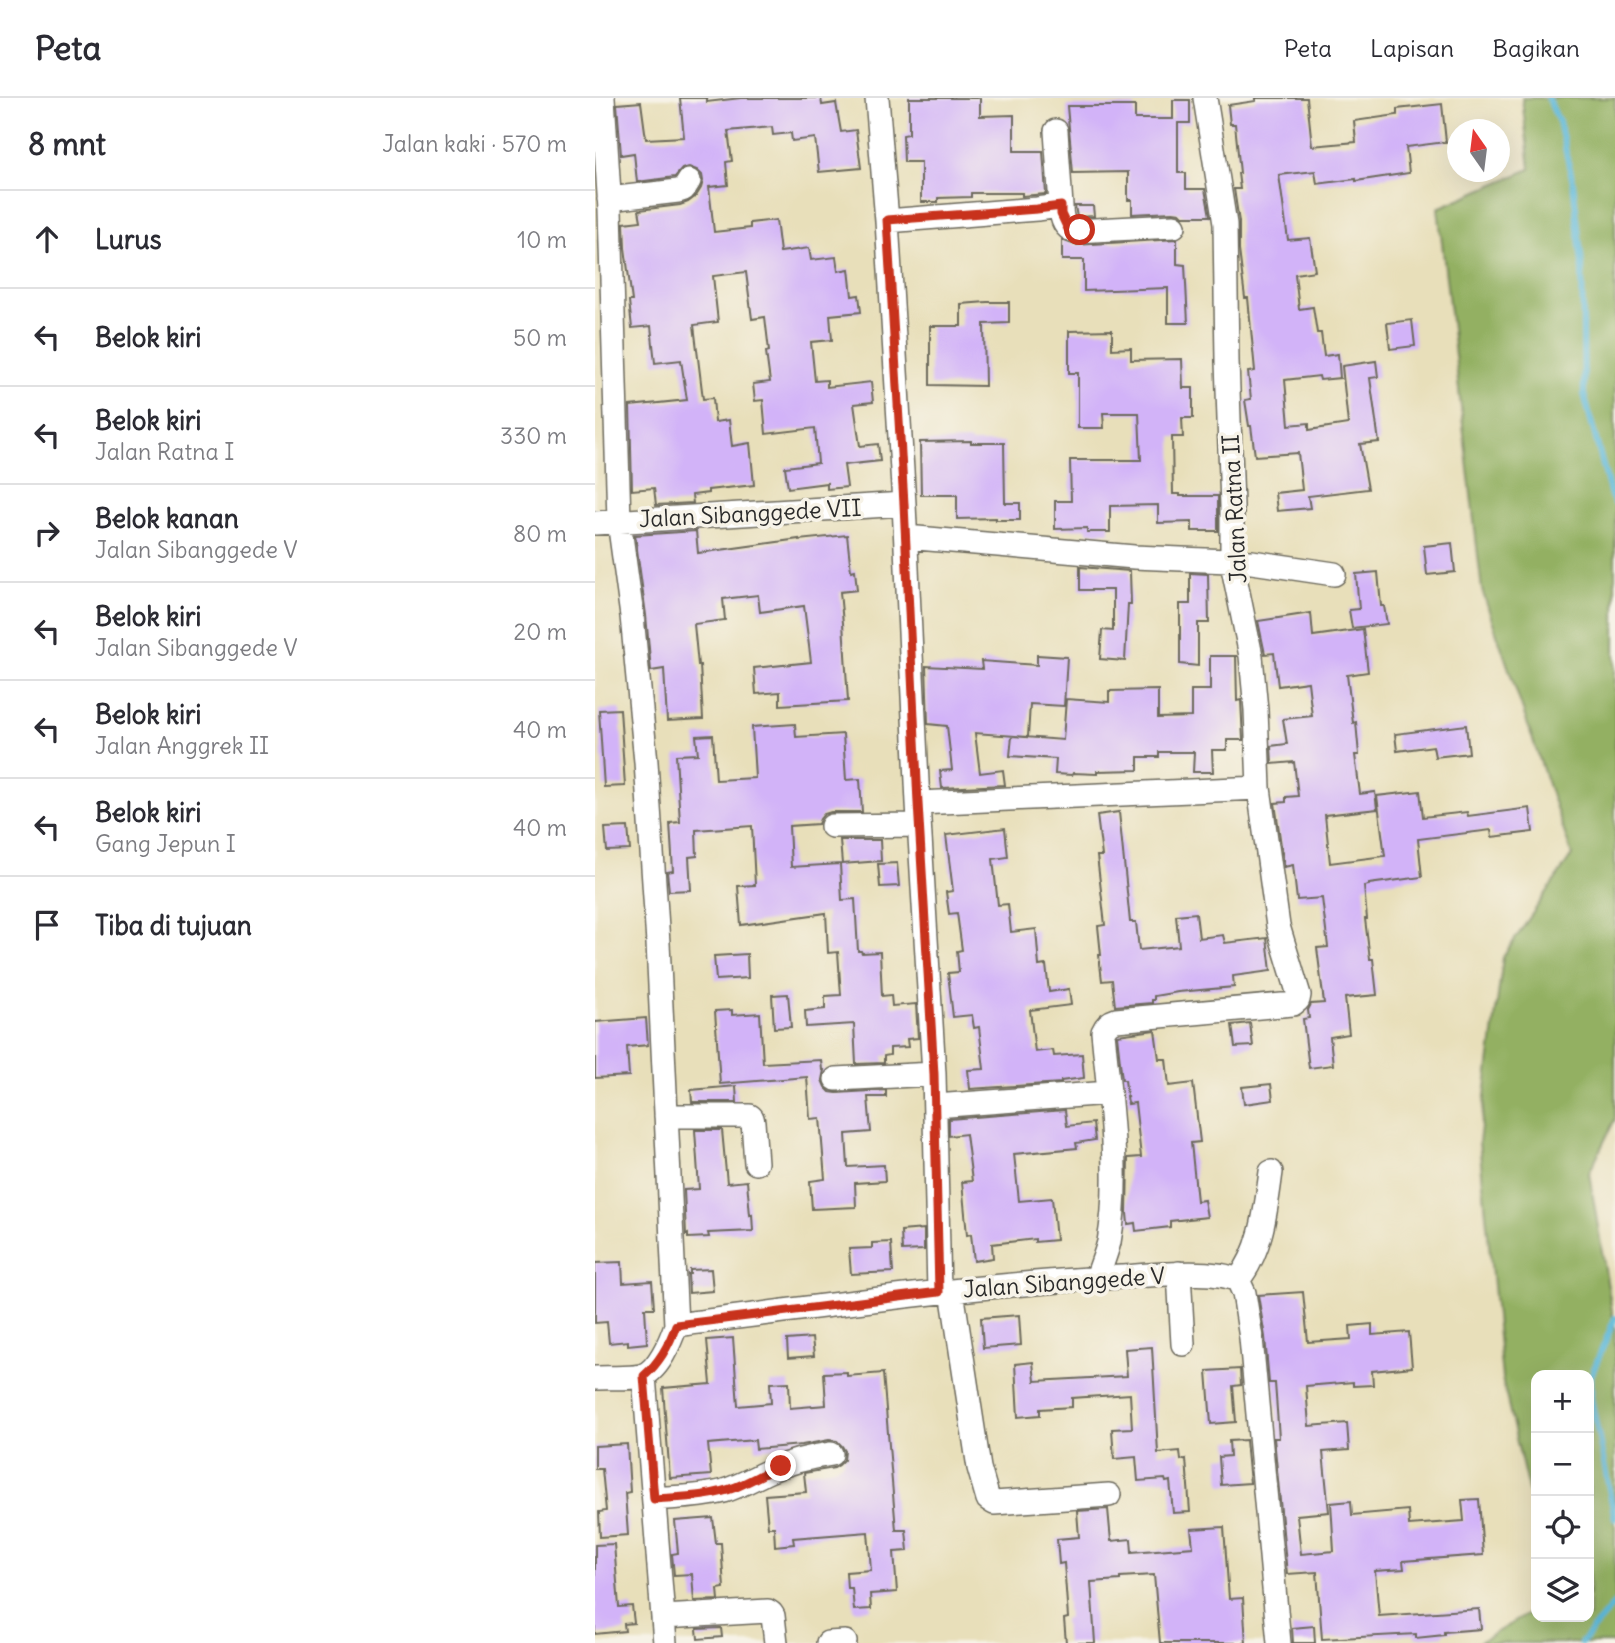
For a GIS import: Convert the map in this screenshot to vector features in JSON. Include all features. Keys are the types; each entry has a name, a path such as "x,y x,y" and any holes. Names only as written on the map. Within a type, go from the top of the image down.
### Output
{"street":[{"path":"595,1378 644,1376 667,1349 676,1325 658,943 646,762 605,386 609,199 603,98"},
{"path":"877,98 906,537 918,814 946,1291 979,1468 988,1499 994,1503 1109,1495"},
{"name":"Jalan Ratna II","path":"1109,1093 1104,1032 1111,1021 1293,1004 1298,1000 1278,926 1259,788 1257,710 1251,656 1232,563 1225,224 1205,98"},
{"path":"1056,131 1061,206 1068,229 1074,231 1174,226"},
{"path":"609,199 678,191 684,189 689,181"},
{"path":"887,220 1061,206"},
{"name":"Jalan Sibanggede VII","path":"595,523 904,504"},
{"path":"906,537 1134,557 1252,562 1334,574"},
{"path":"832,826 918,814 1259,788"},
{"path":"836,1079 934,1074"},
{"path":"935,1106 1109,1093 1113,1212 1108,1245 1097,1278"},
{"path":"666,1116 750,1116 753,1122 756,1163"},
{"path":"1271,1172 1267,1205 1254,1255 1238,1280 1244,1293 1251,1338 1279,1643"},
{"path":"1179,1273 1183,1344"},
{"name":"Jalan Sibanggede V","path":"676,1325 946,1291 1097,1278 1179,1273 1225,1276 1238,1280"},
{"path":"644,1376 665,1643"},
{"path":"654,1499 722,1491 737,1487 781,1466 805,1458 831,1454"},
{"path":"663,1617 768,1611 773,1616 776,1643"}],"green space":[{"path":"1522,98 1615,98 1615,1119 1589,1173 1615,1329 1615,1643 1478,1643 1531,1612 1531,1622 1594,1622 1594,1370 1531,1370 1531,1503 1502,1378 1479,1142 1503,957 1572,855 1482,590 1438,208 1499,182 1510,182 1510,177 1530,169"}],"building":[{"path":"680,98 707,98 707,102 741,98 821,98 822,105 836,103 841,132 856,130 861,168 819,172 815,138 792,141 791,133 773,135 772,127 728,131 732,161 726,162 728,185 709,187 714,232 750,228 750,223 776,220 780,252 809,248 811,260 836,257 838,271 849,269 852,296 859,295 861,312 830,315 832,340 811,342 815,381 827,380 827,387 871,382 873,402 854,404 860,446 878,444 880,461 844,465 847,487 827,489 827,483 788,488 785,467 818,463 815,428 766,434 763,400 755,401 753,384 770,382 765,317 752,319 746,272 713,276 718,322 694,325 703,399 713,398 715,422 729,420 732,446 750,443 754,485 708,490 708,493 692,495 693,503 656,505 654,488 632,490 630,406 687,400 681,360 655,363 651,326 632,328 624,223 641,221 639,210 688,202 696,196 703,181 697,170 689,167 682,169 675,177 637,182 634,153 621,155 617,104 641,102 646,139 684,137"},
{"path":"909,98 980,98 980,116 1014,115 1014,151 1043,151 1046,194 1022,196 1022,193 971,193 971,197 938,198 938,202 921,202 921,162 904,162 903,135 909,134"},
{"path":"1256,98 1307,98 1312,146 1356,142 1354,121 1397,115 1397,109 1442,104 1446,142 1406,147 1409,173 1317,184 1315,171 1279,175 1288,240 1310,238 1315,271 1295,274 1299,309 1313,307 1317,333 1321,333 1324,356 1338,354 1340,378 1320,380 1319,376 1285,380 1289,425 1309,423 1309,430 1348,424 1342,366 1376,361 1378,377 1370,378 1379,442 1360,444 1368,489 1308,496 1310,508 1277,511 1275,493 1302,490 1298,453 1255,456 1245,400 1251,399 1248,372 1255,371 1234,189 1240,189 1240,173 1235,124 1230,124 1228,105 1256,101"},
{"path":"1173,100 1190,100 1190,123 1178,123 1178,173 1186,173 1186,189 1205,189 1210,216 1183,216 1173,212 1132,214 1132,200 1128,200 1128,172 1073,173 1067,106 1135,106 1135,119 1173,119"},
{"path":"1075,206 1093,206 1094,216 1077,217"},
{"path":"1177,239 1177,264 1185,265 1188,323 1168,323 1168,288 1084,291 1084,260 1062,260 1062,240 1075,245"},
{"path":"1009,302 1009,323 984,324 985,386 930,385 930,326 961,326 961,304"},
{"path":"1412,320 1415,346 1390,349 1387,323"},
{"path":"1112,330 1112,349 1131,348 1131,360 1182,359 1183,388 1193,388 1193,418 1182,418 1183,437 1172,437 1173,494 1218,496 1218,531 1192,531 1192,522 1158,523 1158,505 1110,506 1110,532 1087,532 1087,528 1055,529 1055,501 1071,501 1070,460 1141,460 1139,413 1103,413 1104,428 1078,428 1078,373 1069,373 1069,331"},
{"path":"920,442 1004,443 1005,503 1020,503 1020,520 957,519 957,495 921,495"},
{"path":"696,531 698,553 847,535 851,571 855,570 857,590 840,592 848,701 780,705 780,692 756,694 754,668 811,662 804,606 760,612 758,595 723,599 725,620 694,624 700,665 703,719 667,721 664,669 651,671 635,535"},
{"path":"1452,543 1455,572 1427,575 1424,546"},
{"path":"1080,567 1130,571 1131,604 1128,604 1125,661 1100,659 1102,630 1113,631 1113,590 1080,590"},
{"path":"1378,572 1381,606 1384,606 1387,624 1352,628 1349,610 1359,609 1356,574"},
{"path":"1190,573 1208,574 1209,623 1198,623 1198,666 1180,664 1180,604 1190,604"},
{"path":"1311,613 1313,636 1363,629 1368,672 1347,675 1353,723 1356,722 1359,755 1355,755 1360,794 1375,792 1377,809 1325,815 1330,863 1385,856 1377,796 1420,791 1423,817 1467,812 1468,816 1530,808 1533,832 1492,837 1491,830 1418,839 1422,877 1364,886 1365,919 1377,995 1345,998 1349,1034 1330,1037 1333,1065 1309,1068 1303,1019 1309,1018 1308,1010 1311,1004 1324,1003 1317,948 1328,947 1322,898 1297,900 1293,865 1284,867 1275,803 1286,802 1286,797 1298,796 1294,762 1272,764 1271,746 1287,744 1283,719 1312,716 1308,682 1278,686 1274,653 1265,654 1258,621"},
{"path":"1037,655 1067,657 1064,706 1030,704 1028,737 975,733 980,773 1003,770 1005,785 942,788 940,771 952,770 947,726 928,724 926,666 982,669 981,661 1037,665"},
{"path":"1210,656 1236,656 1237,701 1241,700 1243,740 1227,740 1227,750 1212,750 1213,772 1193,772 1194,752 1159,752 1159,757 1138,757 1138,770 1097,771 1097,774 1072,775 1055,774 1056,759 1010,756 1012,736 1063,740 1066,699 1109,702 1109,691 1158,690 1158,718 1191,717 1191,690 1210,690"},
{"path":"620,709 625,786 604,787 599,710"},
{"path":"795,724 796,737 843,734 846,780 860,779 862,812 831,812 824,814 818,824 789,826 791,867 840,864 842,900 855,899 858,951 880,952 882,996 891,995 892,1006 916,1004 918,1038 907,1039 908,1047 890,1048 890,1055 884,1056 884,1063 856,1064 854,1024 806,1027 805,1011 825,1009 825,996 841,995 838,952 828,953 826,913 741,925 738,886 755,885 752,826 696,830 697,856 689,857 691,890 669,891 667,872 673,871 670,823 680,822 676,755 698,754 696,736 713,735 716,780 755,778 752,727"},
{"path":"1466,725 1469,753 1435,757 1433,746 1397,751 1395,734"},
{"path":"1119,812 1130,922 1136,922 1139,950 1179,946 1176,915 1196,913 1199,938 1223,935 1225,943 1267,938 1271,971 1233,976 1234,987 1178,992 1154,996 1152,1003 1115,1006 1112,980 1102,981 1099,955 1098,926 1105,925 1097,856 1102,856 1097,815"},
{"path":"628,827 630,850 607,851 605,828"},
{"path":"1005,828 1008,857 993,859 998,905 1008,904 1011,932 1036,929 1039,966 1046,965 1049,992 1069,989 1071,1005 1030,1010 1035,1052 1053,1050 1054,1056 1082,1054 1084,1078 1061,1083 970,1089 968,1070 984,1069 979,1027 974,1028 972,1015 953,1017 948,973 959,972 957,951 962,950 957,913 949,914 946,892 953,891 946,835"},
{"path":"840,840 880,840 881,861 842,864"},
{"path":"897,863 899,886 880,887 878,864"},
{"path":"747,954 748,978 716,980 714,956"},
{"path":"788,994 791,1027 774,1028 772,995"},
{"path":"732,1010 732,1015 760,1013 763,1063 821,1060 824,1070 822,1080 830,1092 886,1090 886,1097 868,1097 871,1132 846,1134 848,1167 884,1165 885,1181 855,1183 856,1207 812,1209 810,1181 825,1179 820,1118 810,1119 807,1077 720,1084 715,1011"},
{"path":"646,1018 648,1045 627,1047 629,1076 595,1078 595,1022"},
{"path":"1250,1023 1253,1046 1235,1047 1232,1025"},
{"path":"1155,1030 1159,1059 1166,1059 1169,1086 1193,1083 1200,1142 1191,1143 1197,1201 1204,1200 1207,1217 1170,1221 1170,1227 1136,1231 1135,1223 1128,1224 1128,1158 1141,1157 1135,1103 1128,1104 1125,1080 1122,1080 1117,1035"},
{"path":"1271,1084 1273,1100 1244,1104 1242,1087"},
{"path":"736,1086 737,1102 692,1102 691,1090"},
{"path":"1065,1110 1067,1126 1093,1123 1095,1140 1076,1143 1077,1148 1014,1154 1019,1201 1052,1198 1056,1240 1035,1242 1035,1239 992,1244 993,1258 974,1261 971,1234 967,1235 962,1182 972,1181 966,1134 949,1136 949,1119"},
{"path":"695,1130 722,1130 727,1183 747,1181 753,1231 708,1233 709,1237 688,1238 688,1234 686,1235 684,1190 699,1189"},
{"path":"924,1229 924,1250 902,1251 901,1231"},
{"path":"891,1242 893,1272 851,1274 849,1249 872,1248 872,1243"},
{"path":"622,1262 623,1283 652,1281 654,1308 645,1308 647,1343 609,1343 607,1322 595,1323 595,1263"},
{"path":"711,1269 713,1291 689,1293 690,1270"},
{"path":"1303,1292 1308,1342 1351,1339 1350,1326 1372,1324 1372,1335 1409,1332 1412,1367 1372,1371 1373,1385 1353,1386 1353,1382 1306,1386 1309,1426 1347,1423 1349,1450 1323,1452 1329,1512 1297,1515 1301,1554 1334,1551 1331,1503 1351,1501 1352,1515 1408,1510 1409,1525 1464,1521 1462,1500 1479,1499 1483,1555 1403,1561 1404,1569 1375,1571 1379,1616 1479,1609 1481,1629 1444,1632 1444,1635 1416,1638 1416,1634 1322,1639 1317,1572 1287,1574 1274,1438 1279,1438 1275,1383 1269,1383 1258,1295"},
{"path":"1019,1315 1021,1345 983,1348 981,1318"},
{"path":"733,1338 738,1406 771,1403 770,1383 789,1382 790,1408 826,1405 824,1373 847,1372 847,1376 883,1373 896,1530 906,1530 908,1551 894,1552 897,1592 870,1594 871,1609 854,1610 852,1588 847,1588 846,1572 871,1570 868,1532 793,1538 794,1544 775,1546 774,1527 768,1527 765,1495 806,1492 804,1473 834,1468 844,1460 845,1451 837,1441 756,1449 755,1440 708,1444 711,1475 670,1478 663,1388 711,1384 707,1340"},
{"path":"812,1338 814,1356 788,1358 787,1340"},
{"path":"1152,1347 1158,1453 1180,1451 1181,1460 1186,1459 1190,1512 1173,1513 1170,1481 1138,1481 1136,1457 1114,1459 1112,1429 1132,1428 1130,1394 1072,1398 1072,1407 1040,1409 1040,1415 1018,1417 1015,1364 1033,1362 1035,1381 1127,1376 1125,1349"},
{"path":"1240,1369 1241,1385 1233,1386 1236,1422 1211,1424 1207,1371"},
{"path":"1246,1440 1250,1483 1221,1485 1219,1457 1230,1456 1229,1441"},
{"path":"627,1444 630,1492 625,1493 628,1535 600,1537 599,1512 606,1511 602,1469 595,1469 595,1446"},
{"path":"1108,1509 1111,1541 1131,1539 1132,1552 1193,1547 1191,1529 1224,1527 1229,1599 1243,1598 1246,1643 1160,1643 1154,1575 1091,1582 1095,1643 1066,1643 1064,1619 1068,1618 1064,1563 1059,1564 1057,1539 1079,1537 1077,1511"},
{"path":"713,1518 716,1543 721,1543 724,1588 718,1589 719,1600 694,1601 692,1574 674,1575 672,1554 678,1553 675,1521"},
{"path":"614,1544 619,1607 632,1606 634,1623 624,1624 625,1631 595,1634 595,1545"},
{"path":"1314,1626 1315,1643 1293,1643 1292,1628"},
{"path":"721,1628 722,1637 698,1639 697,1629"}],"waterway":[{"path":"1548,98 1559,122 1573,182 1582,264 1584,394 1615,503"},
{"path":"1615,1318 1591,1376 1591,1398 1615,1519"},
{"path":"1581,1643 1615,1603"}],"route":[{"path":"781,1466 737,1487 722,1491 654,1499 644,1376 667,1349 676,1325 939,1292 934,1074 887,220 1061,206 1061,214 1068,229 1080,230"}]}
